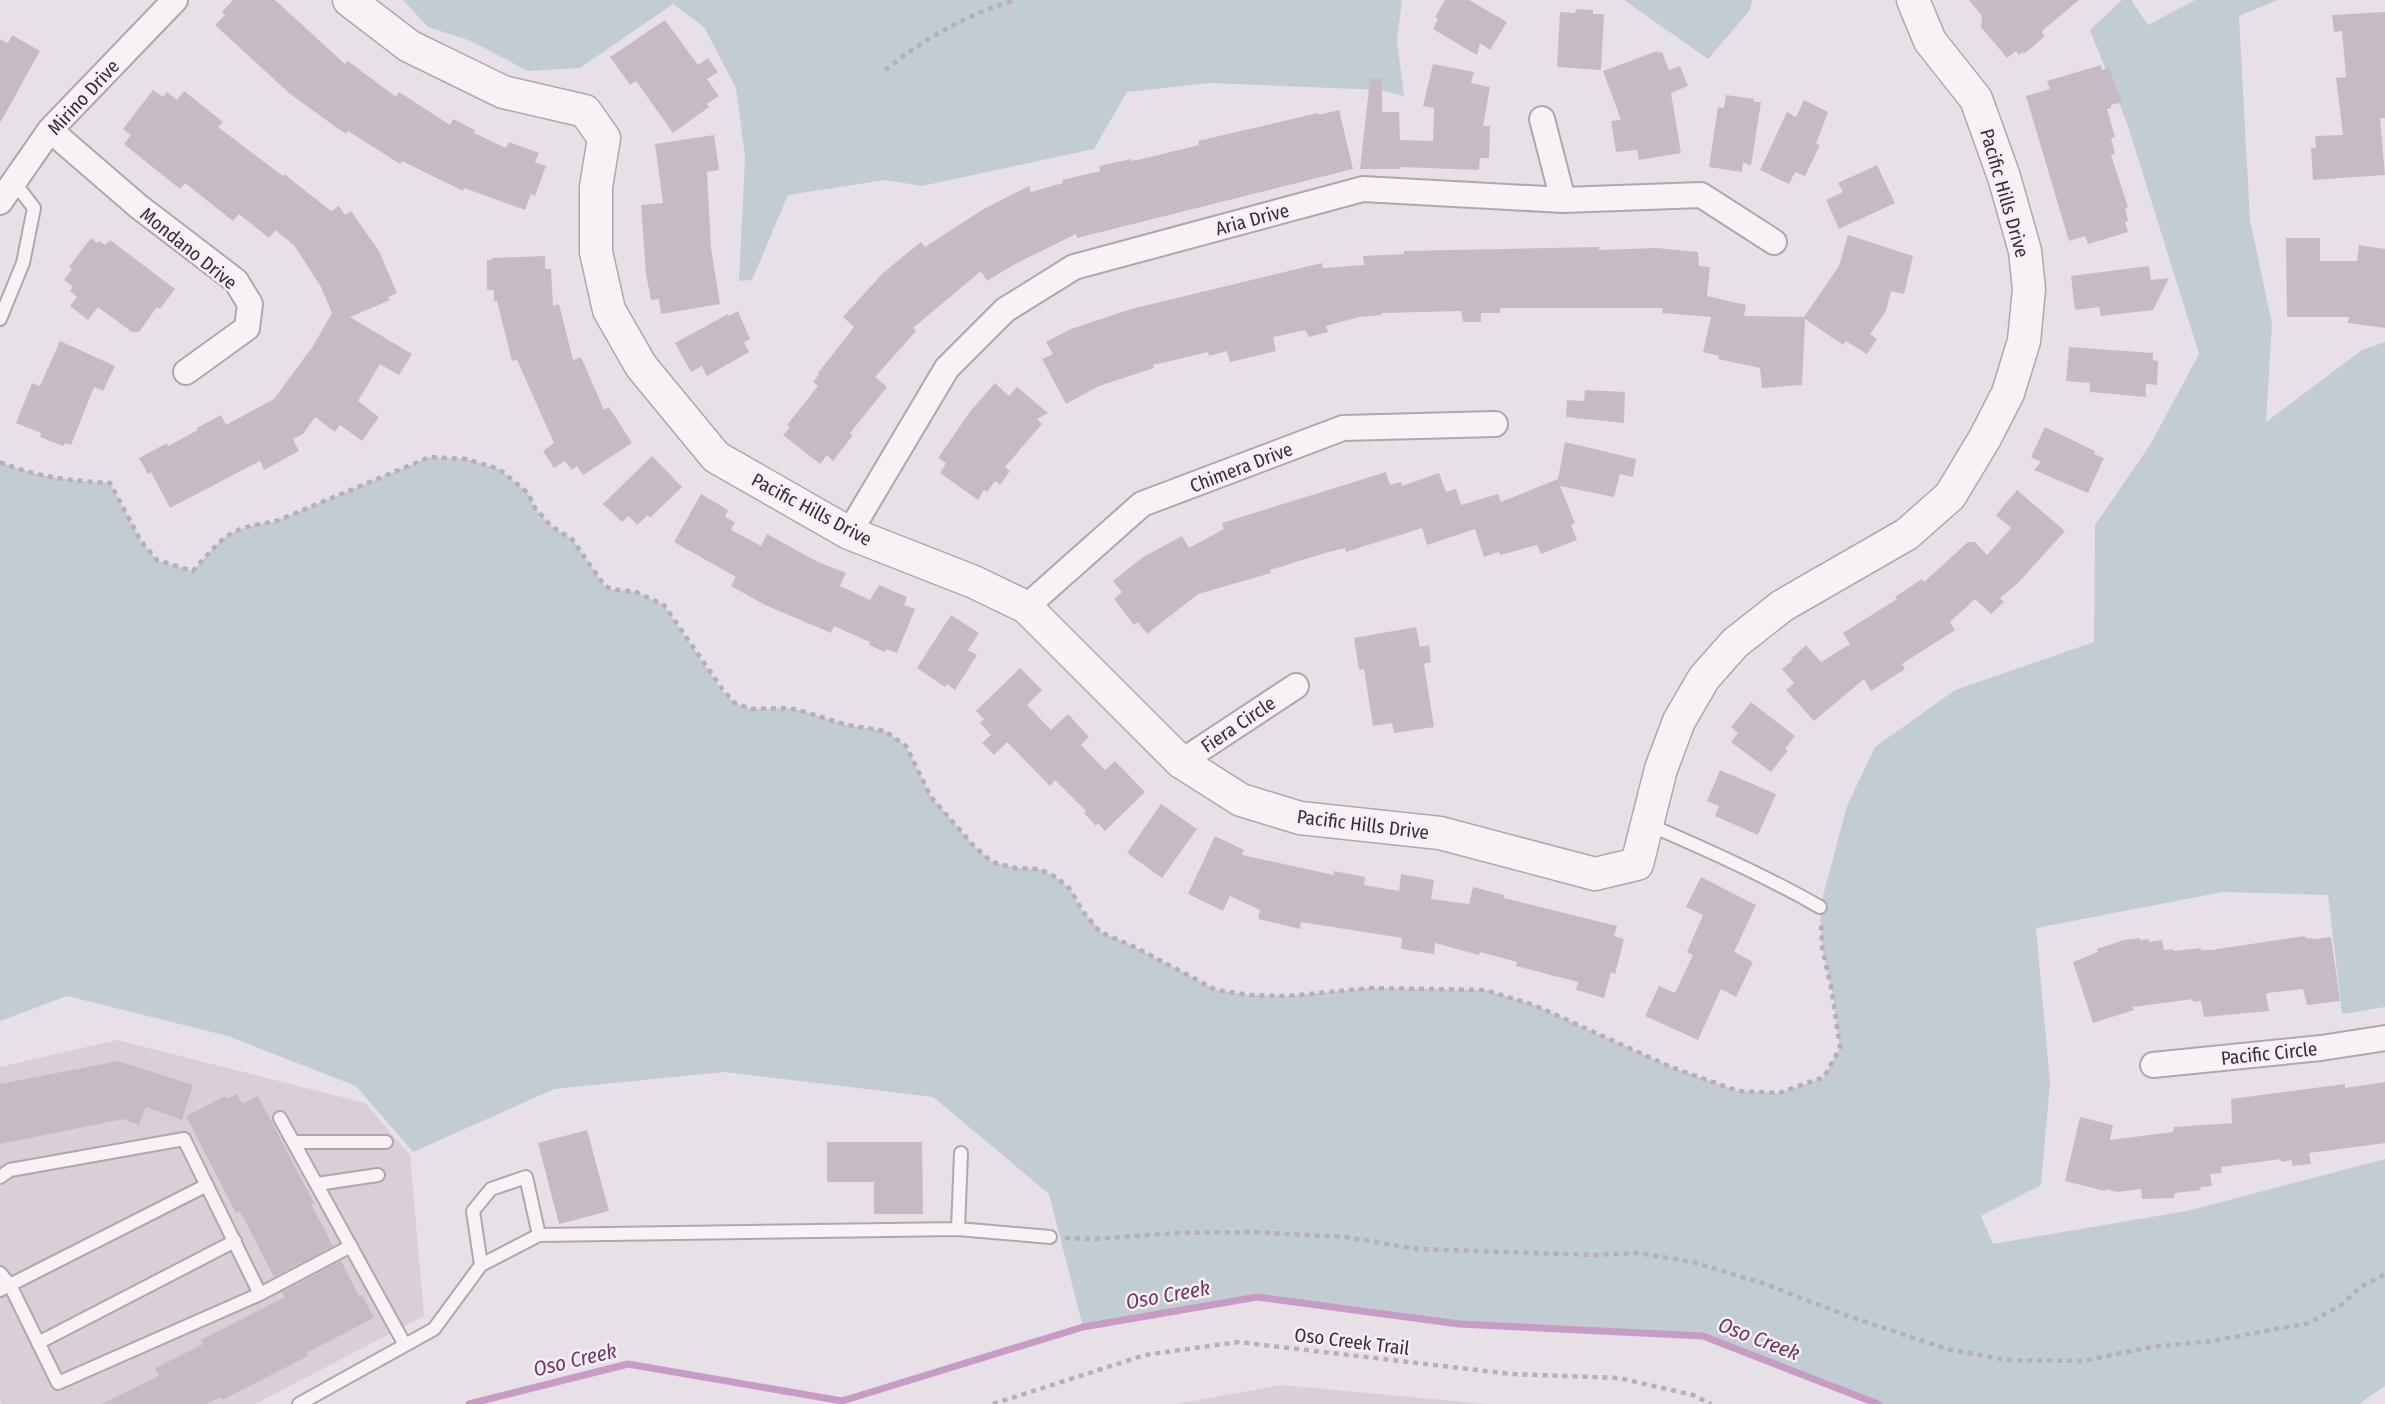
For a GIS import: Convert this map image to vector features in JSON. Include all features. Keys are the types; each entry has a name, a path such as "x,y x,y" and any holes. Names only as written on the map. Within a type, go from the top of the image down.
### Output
{"street":[{"name":"Mirino Drive","path":"0,202 50,130 175,0"},
{"name":"Pacific Hills Drive","path":"349,0 409,46 503,92 585,111 604,138 596,187 596,252 609,310 642,366 716,457 849,533 974,582 1026,607 1181,762 1241,800 1300,818 1440,833 1595,874 1637,864 1661,769 1679,721 1704,678 1735,643 1782,606 1907,534 1950,496 2008,393 2024,341 2029,289 2025,251 2004,177 1976,99 1930,41 1913,0"},
{"path":"1542,119 1563,200"},
{"name":"Mondano Drive","path":"50,130 138,206 236,281 250,304 247,328 187,372"},
{"name":"Aria Drive","path":"849,533 947,368 1005,310 1074,267 1363,189 1563,200 1701,195 1774,242"},
{"name":"Chimera Drive","path":"1026,607 1142,504 1343,428 1495,424"},
{"name":"Fiera Circle","path":"1181,762 1296,686"},
{"name":"Pacific Circle","path":"2153,1065 2321,1048 2385,1038"}],"lane":[{"path":"0,319 23,263 34,208 15,181"},
{"path":"1647,824 1728,859 1820,907"},
{"path":"281,1118 405,1345"},
{"path":"0,1177 10,1170 184,1139 260,1294"},
{"path":"293,1142 386,1142"},
{"path":"958,1228 961,1153"},
{"path":"317,1184 378,1175"},
{"path":"481,1265 472,1211 491,1189 526,1177 539,1235"},
{"path":"5,1288 207,1185"},
{"path":"299,1404 434,1329 481,1265 539,1235 958,1228 1050,1237"},
{"path":"38,1343 235,1241"},
{"path":"0,1273 5,1288 58,1383 260,1294 351,1246"}],"path":[{"path":"885,70 908,52 962,20 987,8 1016,0"},
{"path":"0,462 20,470 62,480 110,483 141,541 157,561 194,571 230,532 274,522 430,457 466,459 499,469 528,493 535,508 551,526 572,538 604,585 611,589 636,592 664,604 723,690 735,703 751,709 799,710 848,725 885,731 906,746 931,797 974,846 992,862 1016,868 1039,869 1056,877 1070,889 1082,910 1101,932 1216,990 1250,995 1288,996 1371,988 1486,990 1534,1005 1671,1067 1738,1091 1779,1093 1824,1077 1840,1048 1822,947 1820,907"},
{"path":"1050,1237 1094,1239 1177,1233 1251,1232 1345,1237 1418,1249 1638,1254 1693,1262 1765,1284 1848,1316 1947,1349 2007,1360 2082,1361 2151,1347 2212,1341 2309,1323 2342,1305 2361,1287 2385,1275"},
{"name":"Oso Creek Trail","path":"993,1404 1145,1355 1238,1342 1511,1374 1619,1378 1693,1395 1711,1404"}],"shaded area":[{"path":"403,0 1402,0 1397,41 1404,96 1380,90 1210,83 1127,92 1094,149 922,186 885,180 788,195 752,280 739,281 745,157 736,88 704,27 673,4 580,68 528,71 471,41 428,27"},
{"path":"1624,0 1752,0 1750,10 1708,59"},
{"path":"2122,0 2131,0 2148,25 2195,0 2278,0 2239,16 2250,220 2272,324 2266,422 2362,350 2385,342 2385,1007 2342,1014 2328,895 2223,892 2036,928 2050,1083 2041,1185 1981,1216 1993,1244 2187,1211 2385,1159 2385,1386 2359,1404 1878,1404 1703,1336 1459,1324 1257,1297 1083,1327 1049,1194 933,1097 724,1072 554,1089 413,1152 356,1086 228,1036 67,996 0,1021 0,462 54,477 110,483 141,541 157,560 193,571 220,542 236,531 274,522 430,457 466,459 499,469 528,493 535,508 551,526 572,539 604,585 611,589 636,592 664,605 722,690 735,703 751,709 799,710 847,725 885,731 906,746 931,797 974,846 992,862 1016,868 1039,869 1056,877 1070,889 1082,910 1101,932 1216,990 1250,995 1288,996 1371,988 1485,990 1534,1005 1671,1067 1738,1091 1779,1093 1823,1078 1840,1048 1822,947 1820,907 1847,806 1875,747 1955,690 2094,642 2095,525 2150,445 2199,354 2127,123 2090,30"},
{"path":"117,1040 365,1103 410,1155 424,1316 255,1404 2,1404 0,1067"},
{"path":"1281,1385 1486,1404 1176,1404"}],"building":[{"path":"233,0 275,0 345,64 348,61 396,97 399,92 450,125 453,119 475,130 474,133 506,148 509,142 539,153 535,162 546,166 535,196 531,194 525,210 464,188 463,191 402,161 400,164 348,131 346,134 289,93 215,25 225,15 222,12"},
{"path":"1445,0 1469,0 1507,22 1490,50 1480,43 1477,55 1433,29 1438,19 1435,17"},
{"path":"1969,0 2079,0 2042,31 2044,37 2024,54 2022,52 2019,55 2016,51 2007,58 1981,27 1982,16"},
{"path":"1576,9 1604,14 1601,70 1557,67 1560,12 1575,13"},
{"path":"2385,12 2385,118 2380,118 2385,175 2313,180 2311,148 2316,148 2315,136 2343,135 2336,78 2346,77 2342,31 2334,32 2332,15"},
{"path":"665,20 698,65 708,58 718,72 707,79 719,96 707,104 709,107 673,133 636,81 630,85 610,57"},
{"path":"12,35 40,51 0,123 0,39 8,43"},
{"path":"1657,51 1662,52 1669,70 1680,66 1688,86 1671,93 1681,153 1639,160 1637,150 1616,152 1611,121 1621,120 1603,71"},
{"path":"1433,64 1474,72 1471,83 1490,87 1483,126 1490,126 1489,158 1480,158 1479,170 1400,167 1360,169 1370,79 1382,79 1382,112 1399,112 1400,140 1433,141 1434,108 1423,106"},
{"path":"2101,65 2102,70 2109,68 2122,102 2107,109 2115,137 2111,138 2115,154 2111,155 2128,207 2125,208 2128,221 2125,222 2128,232 2088,244 2085,236 2069,241 2026,96 2050,89 2047,81"},
{"path":"153,90 163,97 167,92 177,100 184,91 223,122 218,127 331,211 339,206 345,215 351,211 379,251 397,293 388,297 390,300 350,317 412,354 399,375 380,364 358,401 379,417 362,441 340,425 335,432 315,417 303,434 293,439 299,451 264,470 260,461 170,508 151,472 148,474 139,458 167,443 168,446 221,415 226,425 274,399 313,346 332,313 321,287 294,245 275,230 269,238 239,214 233,221 185,183 180,189 124,144 131,135 123,129"},
{"path":"1726,95 1761,102 1751,166 1743,162 1742,172 1709,167 1718,107 1724,108"},
{"path":"1804,100 1828,112 1816,144 1820,145 1805,176 1795,172 1789,184 1760,170 1787,112 1796,117"},
{"path":"1339,110 1353,169 1077,238 1076,234 987,281 981,271 913,328 916,331 875,377 887,387 850,433 853,435 833,461 827,455 820,464 783,435 790,427 787,425 818,386 813,382 818,373 854,327 843,317 883,273 921,242 925,247 982,210 1029,186 1031,192 1063,183 1062,180 1100,171 1099,166 1142,159 1199,145 1198,141"},
{"path":"714,135 719,170 707,172 711,248 720,304 661,314 659,299 651,300 646,274 641,205 663,203 655,144"},
{"path":"1877,165 1895,203 1839,229 1826,200 1843,192 1838,183"},
{"path":"1848,235 1913,256 1904,294 1891,291 1886,311 1870,334 1877,339 1867,354 1846,341 1843,345 1805,319 1802,385 1762,388 1760,368 1718,359 1719,356 1703,352 1711,317 1662,313 1663,308 1500,308 1500,313 1481,313 1481,322 1463,322 1461,311 1382,313 1326,326 1328,332 1309,337 1305,330 1273,337 1276,351 1230,362 1227,351 1209,356 1208,352 1153,365 1154,368 1099,386 1066,404 1042,359 1053,354 1046,342 1071,329 1131,309 1322,263 1323,268 1364,265 1363,256 1404,254 1404,251 1599,247 1599,250 1657,248 1698,252 1699,266 1710,267 1707,296 1746,305 1744,316 1804,317 1839,266"},
{"path":"91,238 105,245 110,240 175,289 160,309 157,307 139,332 132,332 98,307 88,320 70,306 77,297 70,291 73,287 64,280 72,269 69,267"},
{"path":"2286,238 2320,238 2320,261 2357,261 2359,245 2385,249 2385,328 2348,323 2349,317 2287,317"},
{"path":"545,256 545,269 551,269 553,306 559,304 573,360 581,357 604,410 609,407 632,443 583,475 577,466 572,470 565,461 554,468 543,451 554,443 517,360 512,361 497,301 494,301 494,290 487,290 487,260"},
{"path":"2149,266 2151,280 2169,278 2153,310 2101,316 2099,307 2075,310 2071,276"},
{"path":"738,311 750,339 744,342 749,352 707,376 702,366 691,372 675,343"},
{"path":"60,341 115,366 103,391 94,387 71,445 65,443 63,446 16,423 32,383 40,386"},
{"path":"2069,347 2153,353 2153,360 2158,361 2157,385 2146,384 2146,397 2090,392 2090,383 2066,381"},
{"path":"995,383 1009,396 1017,387 1048,413 1037,419 1042,424 1005,467 1010,471 1000,485 995,481 987,492 984,490 978,500 940,473 946,463 938,458 969,413"},
{"path":"1585,390 1625,392 1624,423 1566,417 1567,400 1584,401"},
{"path":"2045,427 2104,458 2088,493 2034,470 2041,462 2031,457"},
{"path":"1565,442 1636,459 1633,477 1620,474 1614,497 1560,486 1575,523 1571,525 1577,540 1541,554 1537,545 1484,557 1475,529 1427,545 1422,528 1346,552 1345,548 1325,553 1270,570 1271,573 1198,594 1147,634 1138,622 1134,625 1114,599 1122,592 1113,581 1143,557 1182,536 1189,548 1224,529 1222,523 1386,472 1390,485 1401,482 1402,486 1439,473 1446,492 1456,489 1461,505 1498,494 1501,502 1558,479"},
{"path":"652,456 682,487 650,518 648,515 637,525 629,516 622,522 603,504"},
{"path":"2017,490 2065,531 2018,583 2000,598 2004,602 1991,614 1975,599 1950,622 1955,630 1902,664 1905,669 1871,691 1864,679 1814,721 1786,690 1794,683 1782,669 1806,645 1821,662 1850,644 1843,633 1897,599 1895,597 1922,579 1924,582 1968,542 1975,542 1987,555 2011,528 1996,515"},
{"path":"701,494 728,510 725,517 735,522 731,530 761,546 767,534 816,561 846,573 840,586 870,600 879,585 907,597 904,605 915,609 897,653 886,649 885,652 834,626 831,633 765,605 731,586 736,577 674,542"},
{"path":"951,615 979,633 968,650 977,655 955,690 947,684 945,687 917,668"},
{"path":"1416,627 1420,647 1429,645 1431,662 1424,664 1434,727 1394,733 1392,723 1373,726 1364,669 1359,670 1354,638"},
{"path":"1020,668 1042,690 1027,705 1051,730 1068,714 1089,737 1081,745 1105,770 1115,761 1145,792 1105,831 1098,823 1096,826 1084,813 1086,811 1055,780 1050,786 1007,742 994,755 982,743 991,735 980,723 984,719 976,711"},
{"path":"1751,702 1795,736 1771,772 1731,742 1738,733 1731,727"},
{"path":"1720,770 1776,794 1758,835 1715,816 1719,806 1707,801"},
{"path":"1161,804 1197,829 1162,878 1127,853"},
{"path":"1215,836 1244,850 1242,855 1334,875 1334,871 1365,877 1364,885 1399,891 1401,874 1434,880 1431,899 1469,904 1473,887 1504,895 1504,898 1617,926 1614,936 1624,939 1615,974 1611,972 1604,998 1576,990 1578,982 1516,966 1517,962 1480,952 1479,955 1435,943 1434,954 1401,949 1402,938 1301,922 1300,929 1258,919 1260,910 1230,896 1223,911 1188,894"},
{"path":"1701,877 1756,905 1734,952 1753,962 1736,997 1721,989 1698,1040 1645,1016 1659,986 1675,993 1693,955 1687,952 1703,915 1686,907"},
{"path":"2305,936 2314,939 2331,937 2340,1001 2307,1005 2303,989 2268,993 2266,995 2269,1011 2204,1017 2201,1001 2193,1002 2193,999 2132,1007 2134,1010 2093,1023 2073,962 2098,952 2097,949 2140,938 2149,939 2149,942 2162,940 2164,950 2174,951 2201,948 2211,950"},
{"path":"118,1061 193,1085 182,1120 146,1107 139,1125 123,1119 0,1144 0,1084"},
{"path":"2385,1082 2385,1143 2309,1153 2311,1164 2292,1166 2292,1160 2281,1162 2281,1159 2221,1167 2222,1173 2210,1174 2212,1186 2175,1193 2174,1198 2142,1199 2141,1189 2105,1191 2065,1181 2080,1117 2113,1125 2110,1140 2173,1132 2174,1127 2232,1123 2231,1099 2345,1084 2345,1088"},
{"path":"237,1094 242,1104 258,1096 314,1203 311,1204 333,1246 274,1277 240,1211 236,1213 186,1116 225,1096 227,1099"},
{"path":"587,1130 609,1211 559,1224 538,1143"},
{"path":"827,1142 922,1142 923,1214 874,1214 874,1182 827,1182"},
{"path":"341,1261 374,1318 306,1353 308,1356 222,1400 221,1397 206,1404 101,1404 159,1376 155,1368 203,1344 201,1340 285,1297 282,1292"}],"waterway":[{"name":"Oso Creek","path":"469,1404 628,1364 842,1401 1083,1327 1257,1297 1459,1324 1703,1336 1878,1404"}]}
